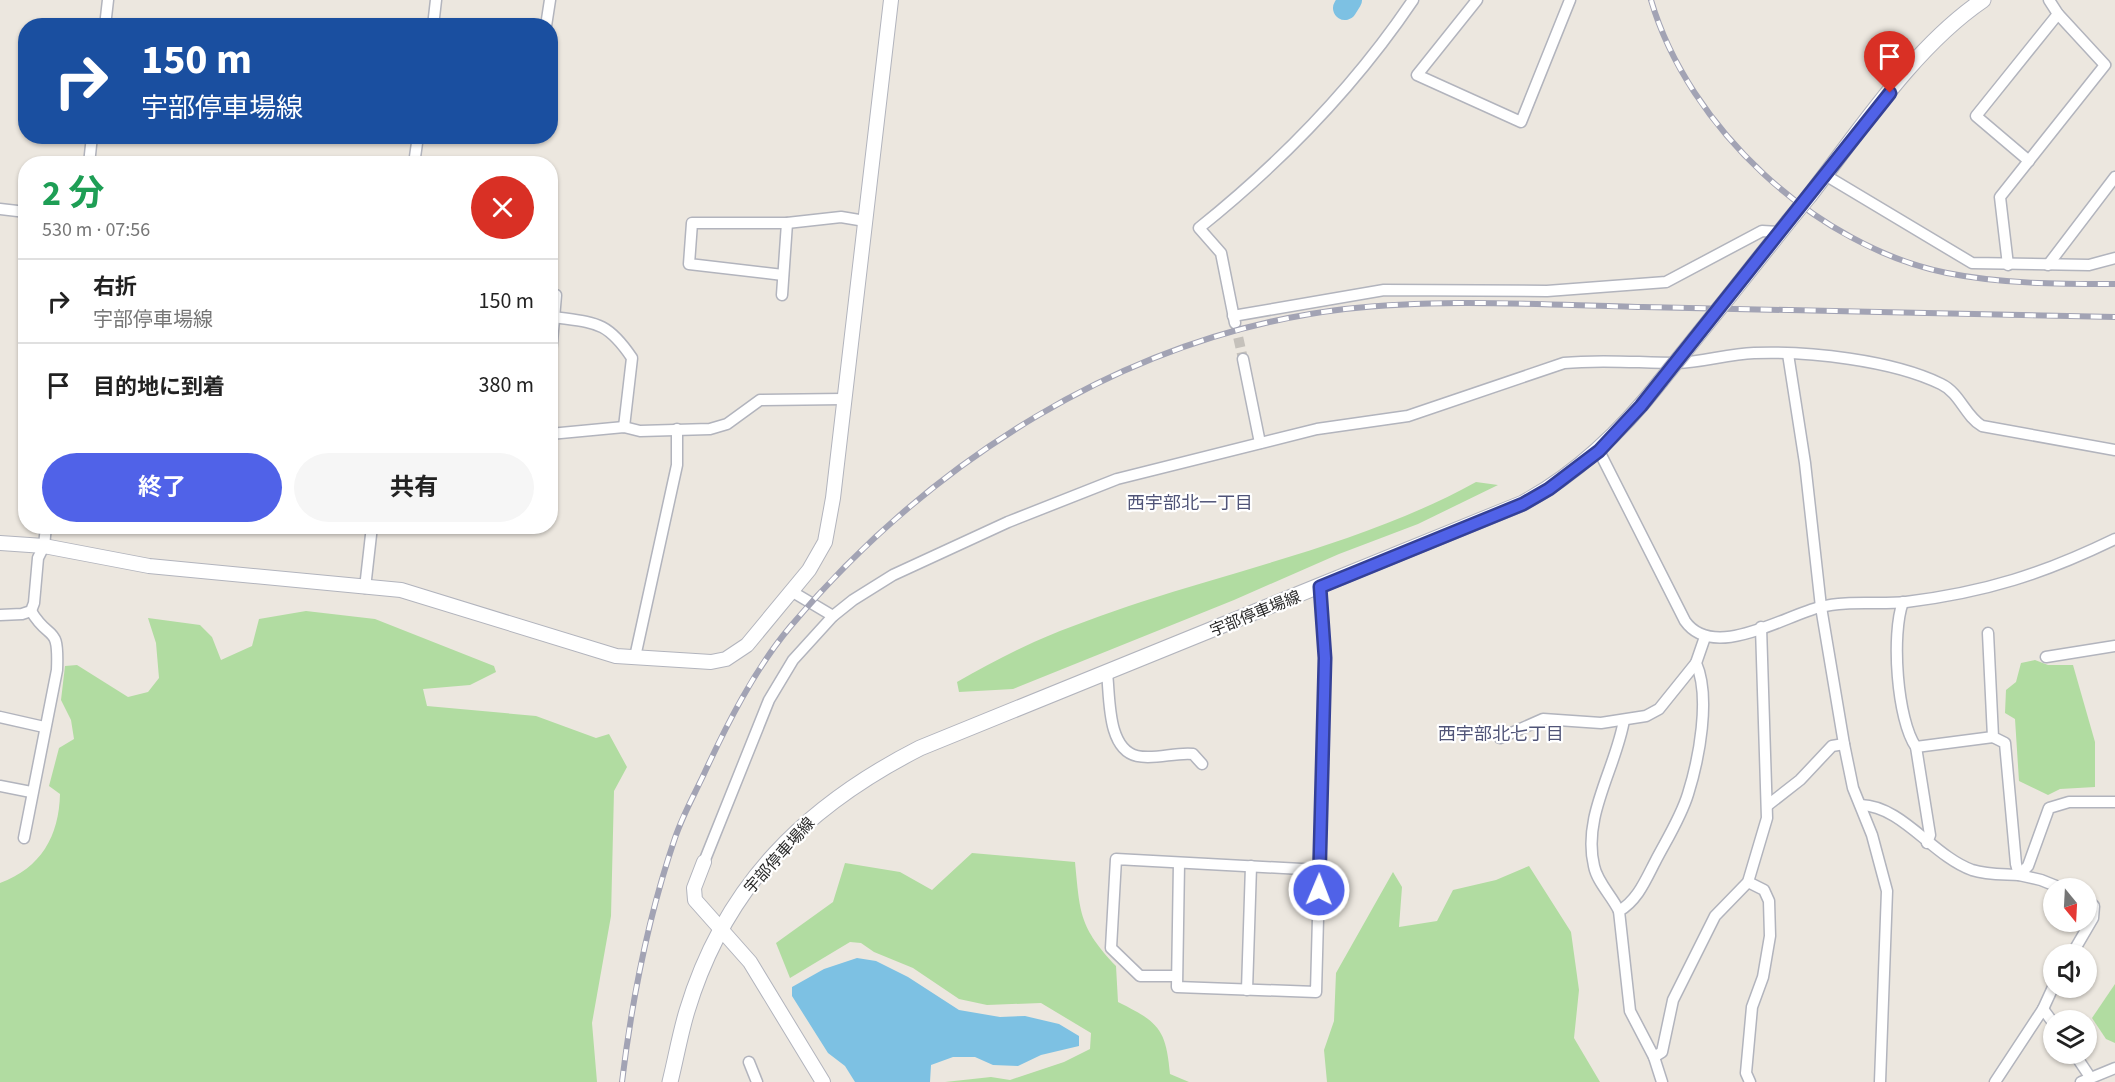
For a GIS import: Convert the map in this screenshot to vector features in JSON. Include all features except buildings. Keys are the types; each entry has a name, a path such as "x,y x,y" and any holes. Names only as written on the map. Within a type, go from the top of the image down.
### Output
{"main road":[{"name":"宇部停車場線","path":"670,1082 687,1011 703,967 722,929 739,900 790,838 812,817 858,782 920,748 1523,504 1565,478 1599,451 1660,382 1927,50 1966,12 1983,0"}],"street":[{"path":"106,18 108,0"},
{"path":"434,18 436,0"},
{"path":"547,18 549,0"},
{"path":"0,543 44,546 149,566 401,590 616,656 697,663 726,659 747,645 820,554 825,542 891,0"},
{"path":"1413,0 1317,119 1253,185 1200,228 1221,253 1234,320 1384,290 1547,291 1666,282 1762,231 1784,227"},
{"path":"1477,0 1417,75 1521,122 1570,0"},
{"path":"2008,265 2000,197 2105,65 2058,14 2049,0"},
{"path":"2029,161 1976,116 2058,14"},
{"path":"1825,175 1960,258 1972,263 2089,265 2115,258"},
{"path":"2048,266 2115,177"},
{"path":"0,209 18,211"},
{"path":"783,275 689,264 692,223 787,223 841,217 865,221"},
{"path":"782,295 787,223"},
{"path":"558,317 597,323 608,329 632,358 624,427"},
{"path":"823,1082 750,962 722,929 705,914 695,900 694,888 774,692 793,660 833,616 853,600 893,575 1008,522 1117,479 1317,429 1408,416 1564,363 1590,360 1681,363 1753,353 1852,359 1919,376 1944,385 1956,396 1973,421 1982,426 2115,450"},
{"path":"1788,354 1805,463 1821,607 1844,744 1853,788 1881,863 1887,891 1880,1082"},
{"path":"1243,359 1260,443"},
{"path":"558,433 624,427 640,431 710,429 727,424 760,400 844,399"},
{"path":"635,657 677,465 677,429"},
{"path":"1599,451 1686,621 1691,629 1705,637 1721,639 1821,607 1864,602 1903,602 2008,583 2115,539"},
{"path":"0,615 22,614 31,610 34,603 38,558 44,546 45,534"},
{"path":"365,588 371,534"},
{"path":"1179,863 1177,987 1316,992 1325,658 1320,587"},
{"path":"791,591 833,616"},
{"path":"1903,602 1900,611 1898,661 1901,707 1908,736 1916,747 1930,835 1927,843"},
{"path":"24,838 57,670 58,646 56,637 36,620 31,610"},
{"path":"1654,1057 1662,1052 1673,1000 1704,934 1715,916 1748,882 1757,858 1768,805 1761,627"},
{"path":"1988,633 1993,737"},
{"path":"1500,738 1544,719 1601,723 1646,716 1659,709 1696,663 1705,637"},
{"path":"2046,657 2115,646"},
{"path":"1619,911 1633,900 1646,880 1688,796 1701,719 1702,677 1696,663"},
{"path":"1107,674 1117,740 1124,750 1137,756 1193,754 1202,764"},
{"path":"0,717 44,727"},
{"path":"1624,720 1595,817 1592,846 1598,876 1619,911 1630,1011 1654,1057 1662,1082"},
{"path":"1916,747 1993,737 2005,743 2019,875"},
{"path":"1768,805 1800,780 1833,746 1844,744"},
{"path":"0,786 32,792"},
{"path":"2019,875 2028,866 2049,807 2069,802 2115,802"},
{"path":"1861,806 1876,806 1893,814 1927,843 1973,870 2019,875 2043,881"},
{"path":"1176,976 1140,976 1111,948 1116,859 1320,870"},
{"path":"1247,990 1251,866"},
{"path":"1748,882 1764,890 1769,901 1770,936 1764,977 1752,1007 1746,1073 1750,1082"},
{"path":"1995,1082 2048,998"},
{"path":"749,1062 757,1082"},
{"path":"2079,1064 2085,1079 2115,1068"}],"green space":[{"path":"1476,482 1498,485 1418,524 1339,554 1234,600 1013,689 959,692 957,682 1015,651 1060,631 1141,602 1354,536 1437,502"},
{"path":"306,611 375,619 494,666 496,672 470,685 423,689 427,706 536,716 596,738 609,734 627,767 614,791 611,916 592,1023 597,1082 0,1082 0,883 27,869 37,859 45,849 56,824 60,794 49,786 59,748 74,739 71,720 61,700 65,666 77,665 128,697 148,692 159,678 156,643 148,618 200,625 212,637 221,660 252,646 259,619"},
{"path":"2035,660 2048,665 2073,665 2095,742 2095,787 2060,789 2048,795 2019,781 2015,719 2005,713 2006,690 2016,682 2021,663"},
{"path":"972,853 1075,862 1080,907 1088,929 1116,966 1118,1002 1142,1015 1158,1028 1166,1046 1170,1074 1189,1082 945,1082 991,1077 1010,1080 1064,1062 1090,1049 1091,1033 1041,1003 987,1005 959,999 913,968 874,952 861,943 850,942 790,978 776,943 833,902 845,863 900,872 932,890"},
{"path":"1529,866 1571,932 1579,990 1574,1038 1600,1082 1327,1082 1324,1050 1334,1021 1336,973 1393,872 1402,887 1399,927 1437,921 1453,890 1496,880"},
{"path":"2115,984 2115,1043 2106,1039 2097,1026 2097,1011"}],"water":[{"path":"857,958 876,961 908,977 959,1010 1000,1017 1025,1016 1059,1024 1079,1036 1079,1046 1041,1055 1018,1066 993,1065 975,1057 953,1057 931,1065 930,1082 855,1082 845,1066 828,1053 792,996 792,987 824,969"}],"waterway":[{"path":"1345,8 1350,0"}],"tunnel":[{"path":"1235,323 1243,359"}],"railway":[{"path":"1651,0 1669,47 1695,93 1727,135 1764,174 1806,209 1851,237 1898,259 1968,277 2010,281 2115,284"},
{"path":"622,1082 642,959 675,838 721,738 764,661 790,627 845,567 905,511 969,460 1038,416 1110,377 1186,346 1264,323 1345,309 1382,306 1494,303 2115,317"}],"district":[{"name":"西宇部北一丁目","path":"1190,503"},
{"name":"西宇部北七丁目","path":"1501,734"}],"route":[{"path":"1319,890 1325,658 1320,587 1523,504 1549,489 1599,451 1641,406 1890,93"}]}
